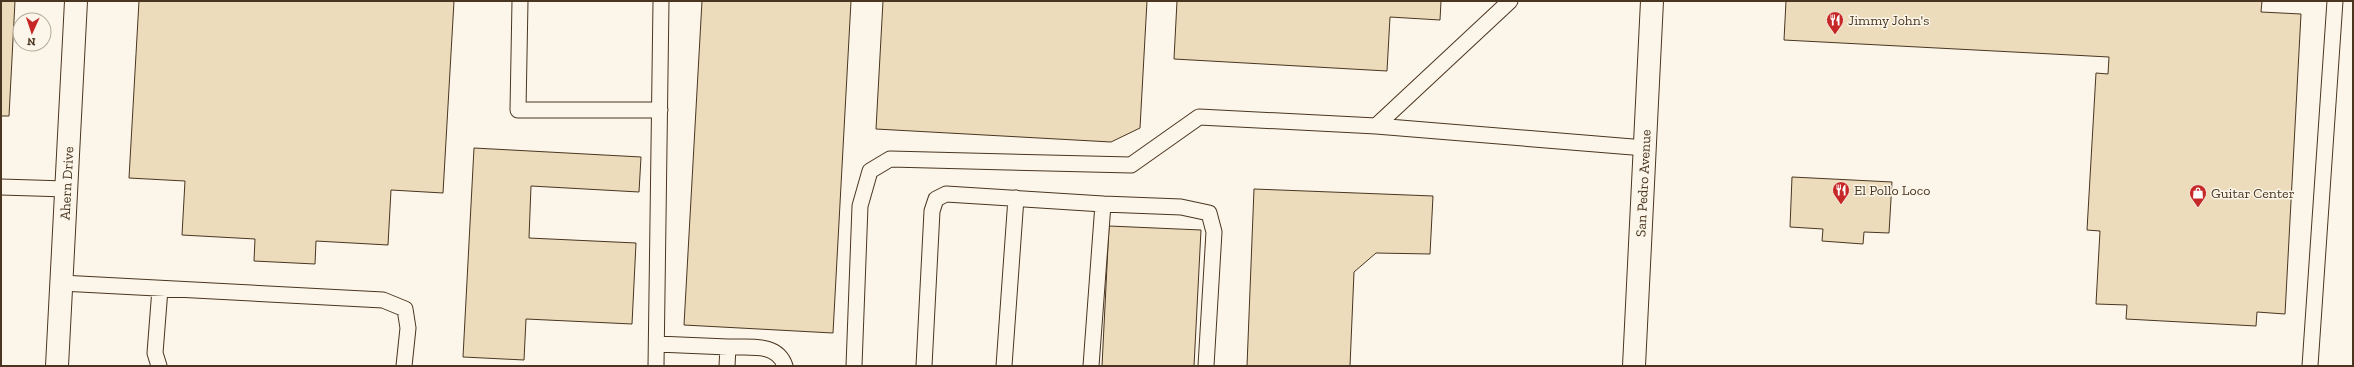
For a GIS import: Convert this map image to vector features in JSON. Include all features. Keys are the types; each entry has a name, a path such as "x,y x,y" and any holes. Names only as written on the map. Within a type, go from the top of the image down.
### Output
{"street":[{"name":"Ahern Drive","path":"57,366 76,1"},
{"name":"San Pedro Avenue","path":"1634,366 1652,1"}],"lane":[{"path":"520,1 518,110 660,110"},
{"path":"656,366 661,1"},
{"path":"1376,126 1510,1"},
{"path":"2310,366 2335,1"},
{"path":"854,366 860,206 870,171 890,159 1131,165 1199,117 1376,126 1645,148"},
{"path":"1,186 66,189"},
{"path":"924,366 932,211 936,199 946,194 1103,204 1181,207 1209,213 1214,232 1206,366"},
{"path":"1004,366 1016,198"},
{"path":"1091,366 1103,204"},
{"path":"61,283 384,300 405,309 408,328 404,366"},
{"path":"159,366 156,353 160,289"},
{"path":"657,344 771,349 779,354 785,366"},
{"path":"727,366 728,347"}],"building":[{"path":"1,1 15,1 14,12 12,12 12,52 9,116 1,116"},
{"path":"139,1 454,1 443,193 391,190 388,245 316,241 315,264 254,261 255,239 182,235 185,181 129,178"},
{"path":"702,1 851,1 833,333 684,325"},
{"path":"883,1 1147,1 1140,128 1111,142 876,129"},
{"path":"1177,1 1441,1 1440,20 1390,17 1387,71 1174,59"},
{"path":"1786,1 2262,1 2261,12 2301,14 2285,314 2257,312 2256,326 2126,319 2127,305 2096,304 2100,231 2087,230 2096,73 2108,74 2109,57 1784,40"},
{"path":"474,148 641,157 639,192 531,186 529,238 636,243 632,324 526,319 524,360 463,357"},
{"name":"El Pollo Loco","path":"1792,177 1892,182 1889,233 1864,232 1863,244 1822,241 1823,229 1790,227"},
{"path":"1254,189 1433,196 1430,254 1376,253 1354,272 1350,366 1247,366"},
{"path":"1109,226 1201,230 1194,366 1102,366"}],"place":[{"name":"Jimmy John's","path":"1835,35"},
{"name":"El Pollo Loco","path":"1841,205"},
{"name":"Guitar Center","path":"2198,208"}]}
